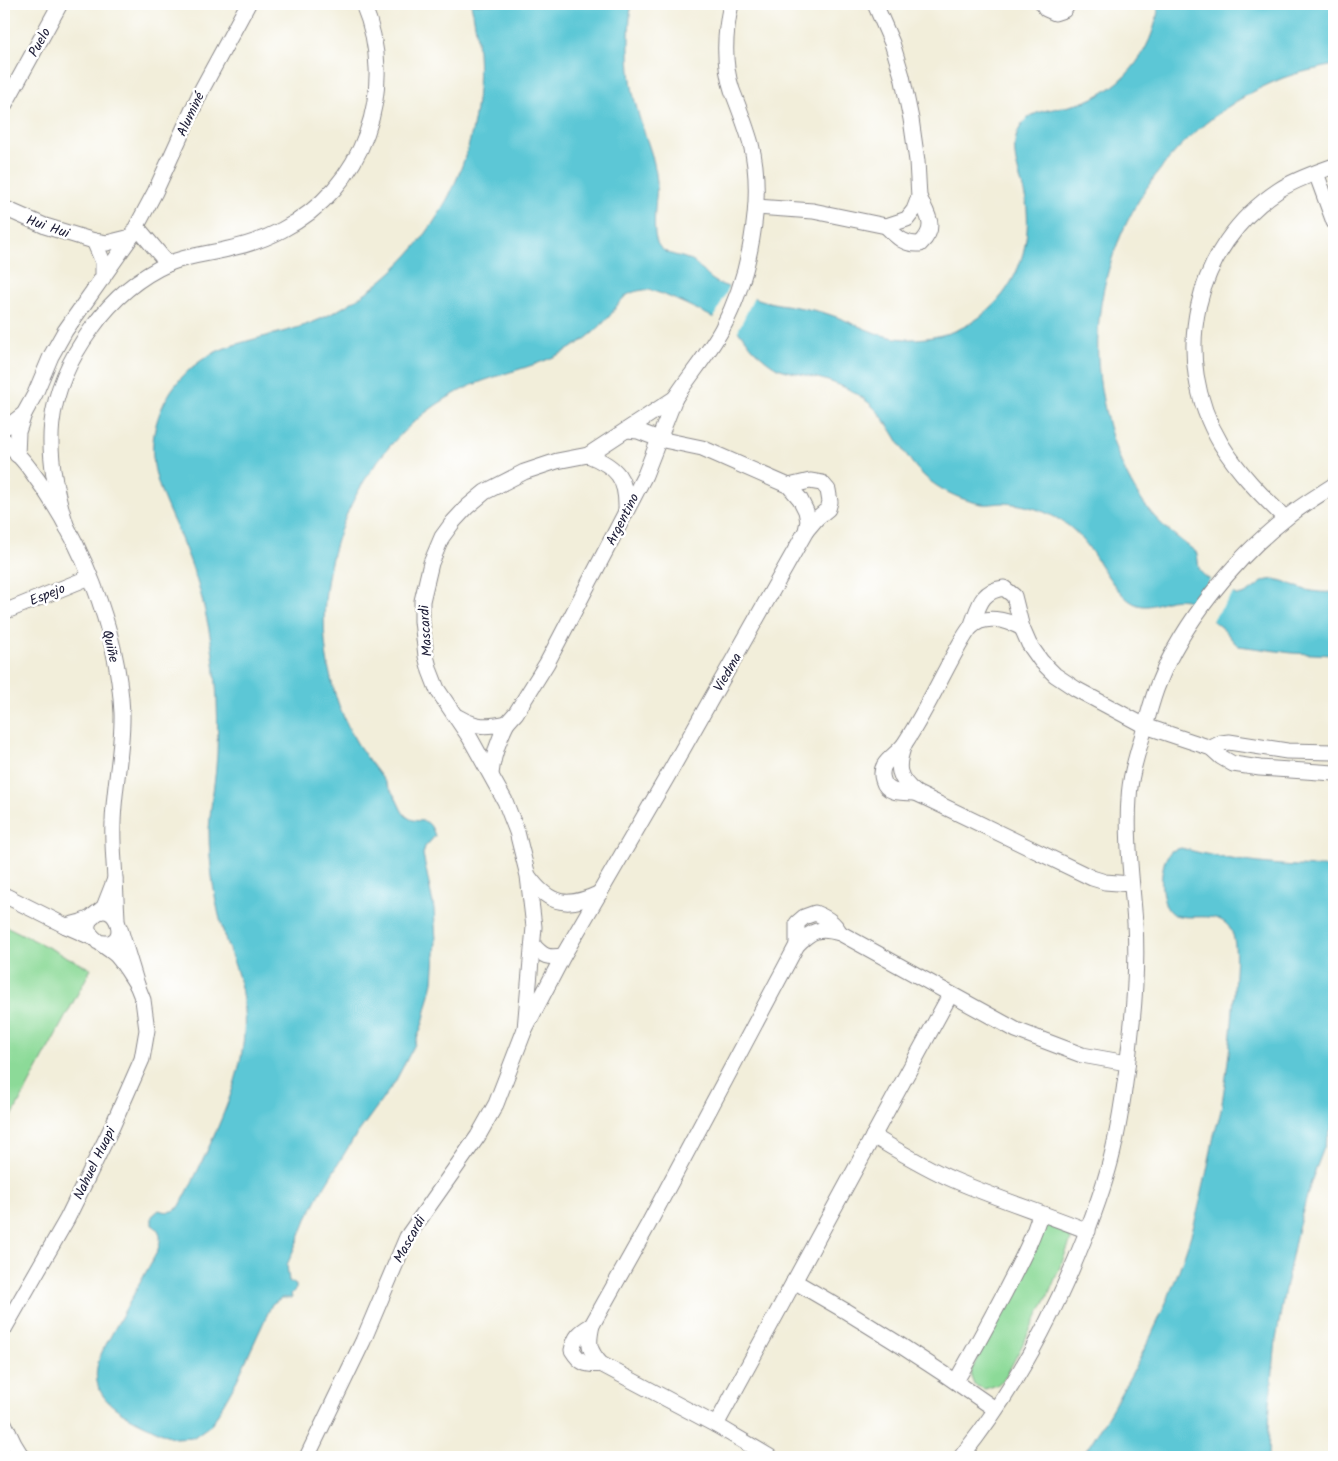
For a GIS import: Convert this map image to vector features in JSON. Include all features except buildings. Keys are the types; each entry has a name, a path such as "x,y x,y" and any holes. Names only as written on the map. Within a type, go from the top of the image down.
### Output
{"street":[{"name":"Puelo","path":"4,106 60,4"},
{"name":"Aluminé","path":"4,427 24,414 65,331 134,232 155,192 224,45 248,4"},
{"path":"67,528 55,488 51,453 52,426 57,394 66,369 84,339 103,313 119,296 141,279 183,257 252,243 281,230 301,219 321,203 336,187 353,165 364,142 376,96 376,47 372,26 363,4"},
{"path":"588,455 675,398 722,329 742,285 756,207 756,179 754,158 728,71 727,29 731,4"},
{"path":"876,4 892,42 902,76 916,153 919,197 930,220 931,231 920,244 905,243 897,238 886,226"},
{"path":"1042,4 1046,9 1055,13 1064,10 1068,4"},
{"path":"1285,518 1261,495 1220,444 1200,394 1194,366 1194,333 1199,299 1209,272 1219,253 1237,228 1256,207 1278,190 1296,180 1334,166"},
{"path":"1316,173 1334,222"},
{"path":"756,207 812,211 886,226 907,220 919,197"},
{"name":"Hui Hui","path":"4,208 45,226 94,241 108,242 134,232"},
{"path":"134,232 168,264"},
{"path":"94,241 103,262 103,278"},
{"name":"Argentino","path":"491,774 497,742 547,663 626,512 645,475 675,398"},
{"path":"17,455 18,432 24,414"},
{"path":"627,430 638,431 659,440 702,448 789,486 800,498 806,511 808,521 806,531"},
{"name":"Quiñe","path":"4,440 28,467 46,492 67,528 90,577 106,624 113,653 120,694 121,746 113,823 114,879 118,924"},
{"path":"28,467 40,466 46,462 51,453"},
{"path":"588,455 603,461 620,478 626,493 626,512"},
{"name":"Mascardi","path":"533,913 528,876 517,832 505,801 470,738 437,689 430,671 426,656 422,621 422,601 429,571 442,537 466,507 485,492 532,469 588,455"},
{"name":"Viedma","path":"580,928 806,531 828,509 830,502 828,490 822,483 810,481 789,486"},
{"path":"961,1457 996,1408 1038,1342 1053,1314 1088,1230 1113,1151 1132,1029 1135,924 1130,884 1129,797 1132,775 1159,681 1176,647 1196,616 1227,575 1252,548 1285,518 1334,485"},
{"name":"Espejo","path":"4,612 90,577"},
{"path":"1130,884 1105,882 1092,878 916,793 894,792 886,787 883,781 882,771 885,762 904,745 971,627 985,594 994,589 1004,588 1014,596 1022,628 1029,644 1041,661 1055,675 1076,689 1145,726 1211,748 1233,764 1260,768 1334,773"},
{"path":"971,627 983,620 996,619 1011,622 1022,628"},
{"path":"454,714 470,724 481,727 507,724"},
{"path":"1211,748 1228,742 1287,751 1334,752"},
{"path":"525,1029 563,956 580,928 580,916 577,910 568,903 551,898 538,890 528,876"},
{"path":"114,879 104,907 90,920 88,929 95,939 116,955 138,985"},
{"path":"568,903 578,902 600,893"},
{"path":"4,896 66,926 103,943 112,941 118,934 118,924 106,912 66,926"},
{"path":"525,1029 533,945 533,913 538,903 543,899 551,898"},
{"name":"Nahuel Huapi","path":"4,1330 67,1219 112,1127 142,1059 147,1030 143,1000 118,924"},
{"path":"770,1457 716,1425 601,1364 590,1350 589,1338 592,1325 648,1225 797,945 815,930 828,930 840,933 1016,1030 1082,1055 1127,1064"},
{"path":"533,945 540,954 550,958 563,956"},
{"path":"716,1425 950,995"},
{"name":"Mascardi","path":"307,1457 337,1398 407,1238 478,1136 496,1104 525,1029"},
{"path":"873,1136 924,1166 954,1180 1040,1214 1088,1230"},
{"path":"956,1381 1025,1253 1040,1214"},
{"path":"794,1281 838,1306 996,1408"},
{"path":"4,1423 22,1457"}],"green space":[{"path":"4,925 91,969 4,1131"},
{"path":"1051,1224 1068,1231 1071,1240 1048,1296 1005,1378 997,1385 985,1389 974,1385 971,1377 972,1369 1045,1227"}],"water":[{"path":"471,4 631,4 629,43 631,83 656,172 654,225 656,240 659,246 666,252 694,262 717,283 749,296 773,303 822,312 885,336 916,339 939,336 970,324 988,310 1008,287 1021,260 1027,231 1026,201 1015,151 1018,132 1023,123 1033,115 1087,101 1118,82 1131,70 1150,39 1156,22 1159,4 1334,4 1334,65 1283,78 1237,101 1196,131 1161,168 1134,210 1113,255 1101,304 1098,354 1104,405 1111,434 1121,463 1143,503 1163,525 1196,552 1198,565 1204,575 1236,595 1245,594 1264,581 1273,579 1306,590 1334,592 1334,655 1292,653 1239,646 1224,630 1187,600 1171,600 1146,606 1130,601 1115,587 1084,541 1063,522 1034,508 1003,503 975,503 942,489 920,473 886,422 862,397 847,388 831,382 787,371 775,366 755,351 736,330 690,306 652,291 646,290 630,293 597,329 564,352 538,363 470,386 425,413 387,449 358,492 337,540 326,591 325,643 335,694 357,743 390,788 404,814 414,820 429,824 435,836 425,847 423,854 434,909 436,940 433,982 423,1023 415,1044 395,1082 352,1141 318,1197 305,1223 287,1265 289,1281 296,1285 296,1289 291,1294 292,1298 281,1298 272,1304 237,1380 212,1424 194,1437 175,1438 137,1421 111,1404 102,1394 97,1382 97,1368 103,1350 157,1252 160,1237 156,1227 152,1225 152,1216 159,1210 170,1211 180,1206 229,1100 240,1064 243,1046 244,1008 238,976 219,914 210,858 209,830 218,736 216,680 211,643 200,590 156,476 153,462 154,434 158,419 171,391 192,367 205,358 234,345 304,325 327,316 368,291 403,260 432,225 454,185 469,143 477,98 478,51"},
{"path":"1181,848 1257,863 1334,867 1334,1121 1311,1182 1297,1232 1284,1294 1276,1340 1270,1402 1268,1457 1082,1457 1126,1385 1152,1335 1174,1283 1198,1211 1220,1115 1232,1021 1236,961 1235,944 1231,930 1220,920 1206,917 1182,917 1170,912 1167,908 1162,887 1163,865 1171,851"}],"pier":[{"path":"730,285 755,295 737,333 713,320"},
{"path":"1212,577 1235,591 1211,622 1190,606"}]}
